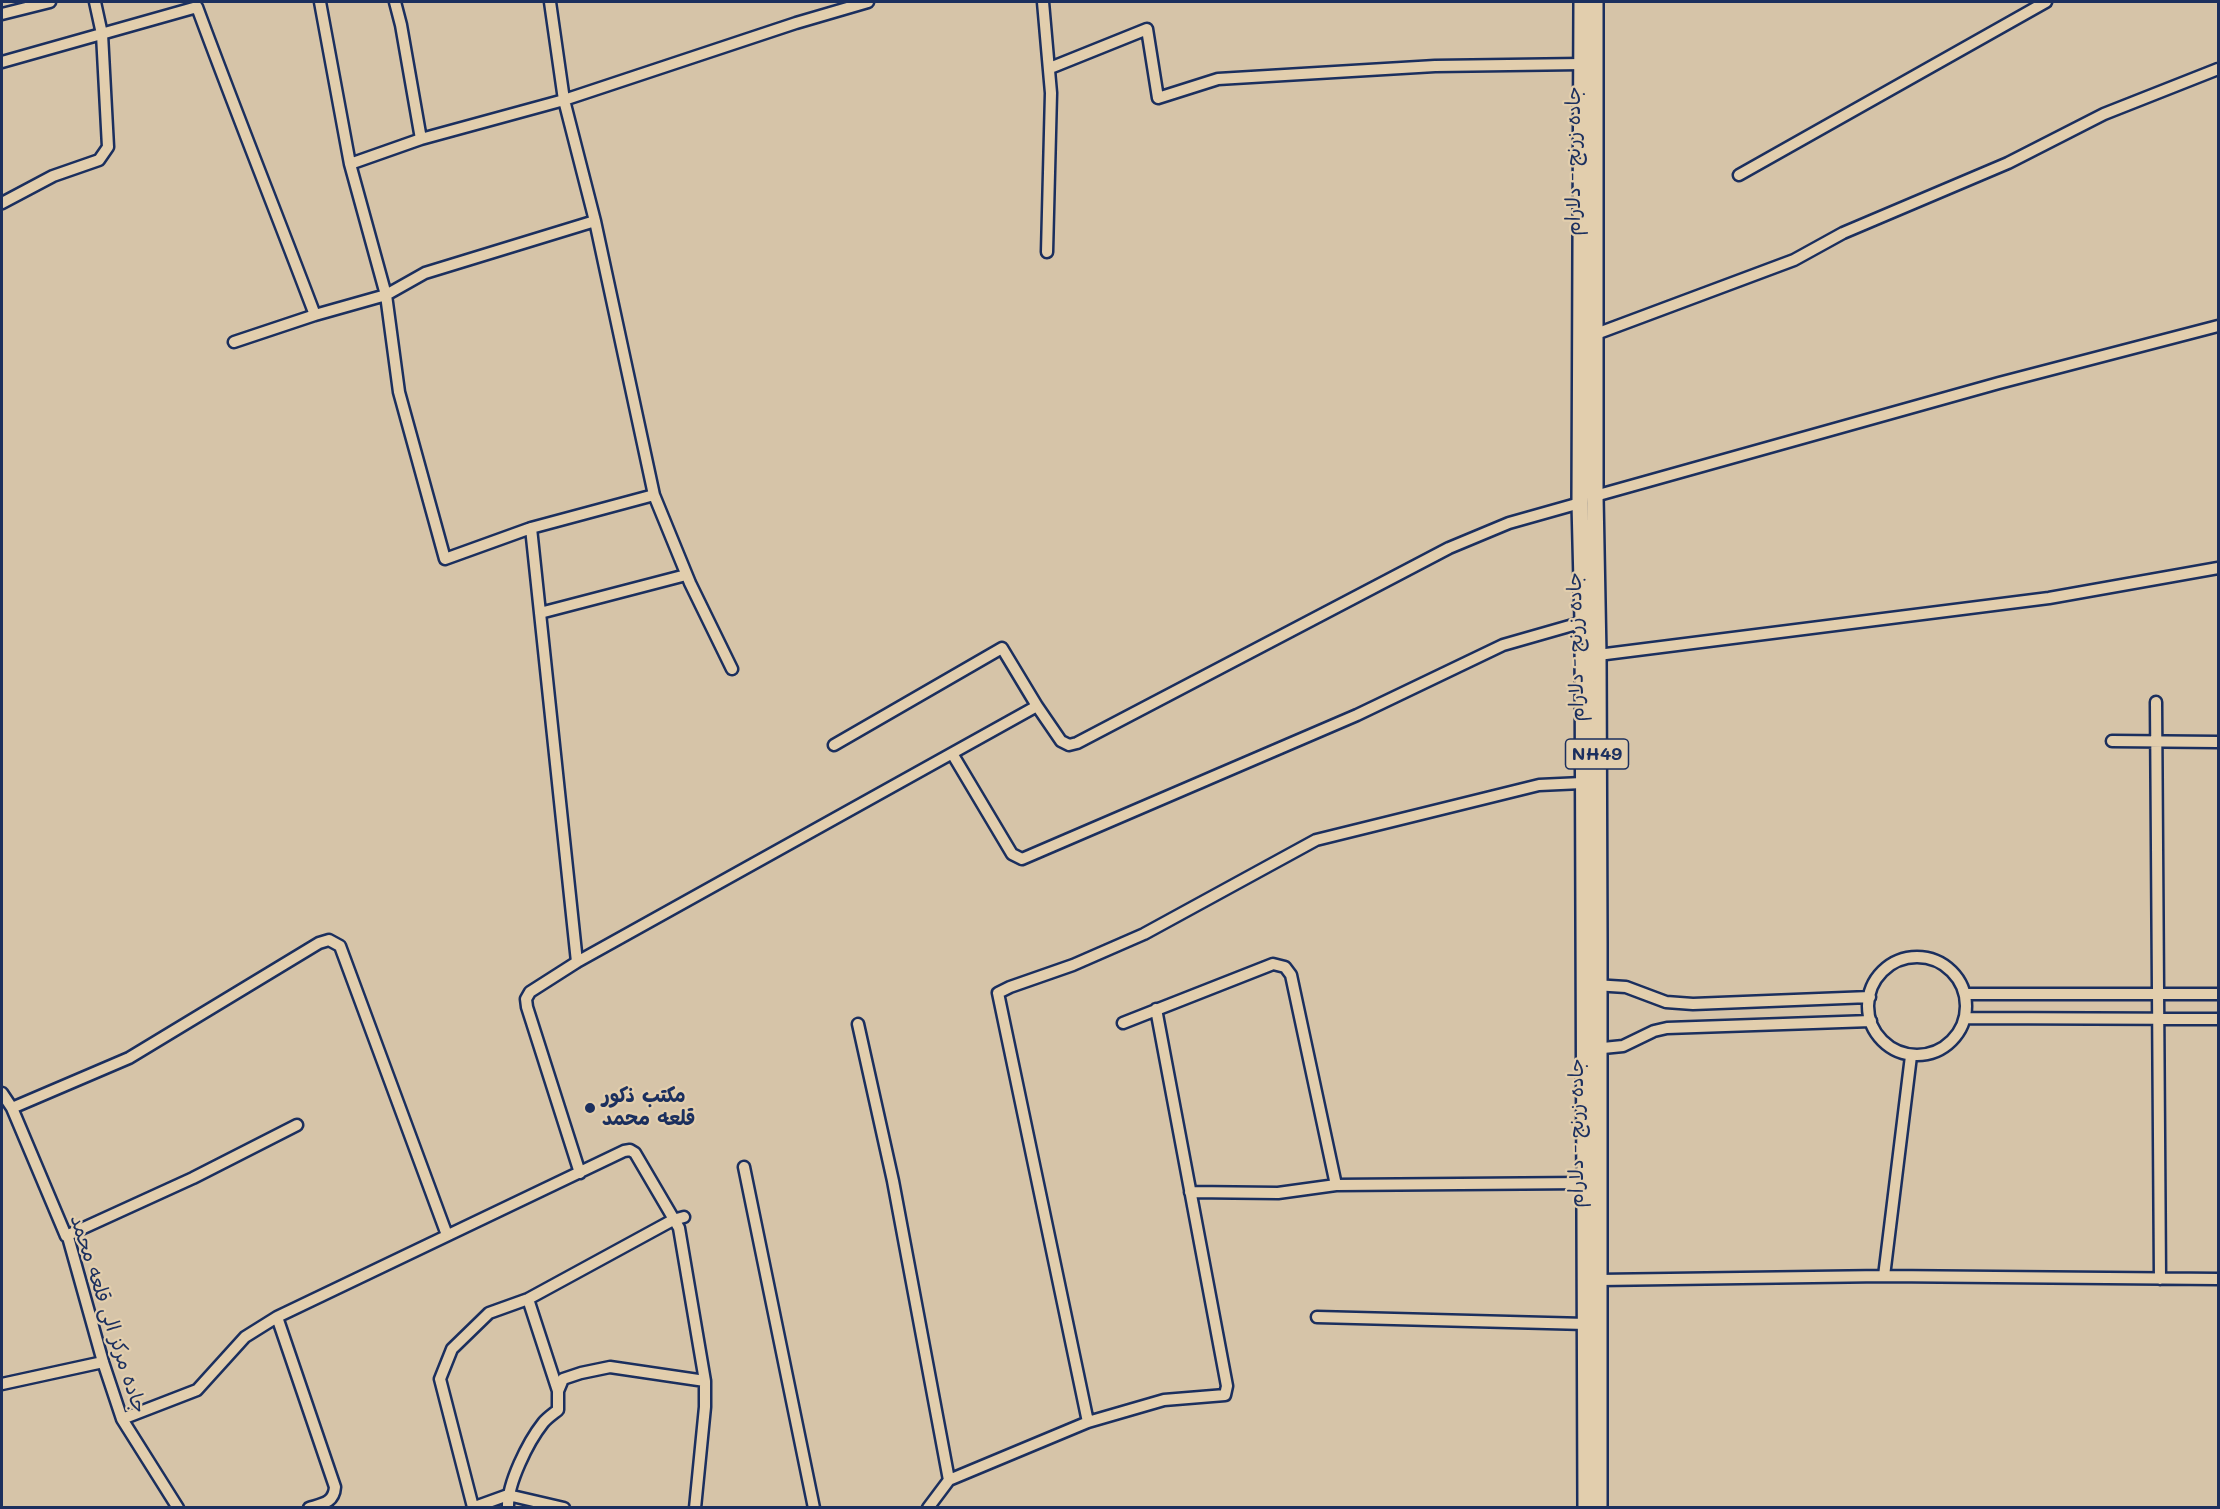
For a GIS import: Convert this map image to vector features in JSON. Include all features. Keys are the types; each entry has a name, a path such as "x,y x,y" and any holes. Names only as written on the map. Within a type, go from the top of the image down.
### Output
{"highway":[{"name":"جاده زرنج - دلارام","path":"1582,2 1580,503 1590,621 1598,656 1591,1049 1585,1183 1586,1508"},
{"name":"جاده زرنج - دلارام","path":"1592,985 1582,783 1595,496 1595,2"},
{"name":"جاده زرنج - دلارام","path":"1591,1049 1599,1280 1599,1508"}],"street":[{"path":"2,14 50,2"},
{"path":"2,203 53,176 99,160 108,147 102,34 95,2"},
{"path":"320,2 350,164 386,295 399,392 445,559 531,528 654,495"},
{"path":"395,2 421,139"},
{"path":"550,2 564,99 596,221 654,495 686,575 732,669"},
{"path":"350,164 421,139 564,99 795,23 868,2"},
{"path":"1043,2 1051,93 1047,252"},
{"path":"1739,175 2046,2"},
{"path":"2,62 197,7 242,130 270,196 315,315"},
{"path":"1050,68 1147,29 1158,98 1218,78 1435,66 1582,64"},
{"path":"1596,334 1794,260 1843,233 2008,163 2104,114 2218,69"},
{"path":"234,342 315,315 386,295 425,273 596,221"},
{"path":"1595,496 1999,382 2218,326"},
{"path":"834,745 1002,648 1061,741 1069,745 1077,743 1449,548 1509,524 1580,503"},
{"path":"531,528 577,962"},
{"path":"1598,656 2049,598 2218,568"},
{"path":"540,614 686,575"},
{"path":"953,755 1012,854 1022,859 1357,715 1503,645 1590,621"},
{"path":"2156,702 2160,1279"},
{"path":"580,1173 526,999 530,992 577,962 953,755 1037,706"},
{"path":"2112,741 2218,742"},
{"path":"1088,1422 998,993 1073,965 1144,934 1316,840 1539,785 1582,783"},
{"path":"12,1108 129,1058 319,943 329,940 340,946 447,1235"},
{"path":"1911,957 1935,959 1954,973 1965,994 1966,1018 1954,1039 1935,1053 1911,1056 1889,1047 1873,1029 1867,1006 1873,983 1889,965 1911,957"},
{"path":"1122,1023 1273,964 1285,968 1292,975 1336,1185"},
{"path":"1592,985 1626,987 1666,1002 1693,1004 1870,997"},
{"path":"1965,994 2218,994"},
{"path":"928,1508 949,1480 1088,1422 1164,1400 1225,1395 1227,1386 1156,1009"},
{"path":"1966,1018 2218,1019"},
{"path":"1591,1049 1623,1046 1654,1031 1667,1028 1871,1021"},
{"path":"858,1024 892,1181 949,1480"},
{"path":"1884,1276 1911,1056"},
{"name":"جاده مرکز الی قلعه محمد","path":"2,1093 12,1108 68,1237 103,1362 122,1419 178,1508"},
{"path":"66,1236 193,1178 297,1125"},
{"path":"122,1419 197,1390 245,1337 277,1317 630,1150 679,1219 705,1381 705,1407 695,1508"},
{"path":"744,1167 814,1508"},
{"path":"1190,1192 1278,1193 1336,1185 1585,1183"},
{"path":"564,1508 508,1495 472,1507 440,1379 452,1349 489,1313 528,1299 679,1219"},
{"path":"1599,1280 1884,1276 2218,1279"},
{"path":"508,1508 508,1495 530,1444 544,1422 558,1410 558,1391 528,1299"},
{"path":"277,1317 335,1488 328,1502 309,1508"},
{"path":"1317,1317 1586,1324"},
{"path":"2,1384 103,1362"},
{"path":"558,1391 563,1379 581,1372 610,1367 705,1381"}],"place":[{"name":"مکتب ذکور قلعه محمد","path":"590,1108"}]}
